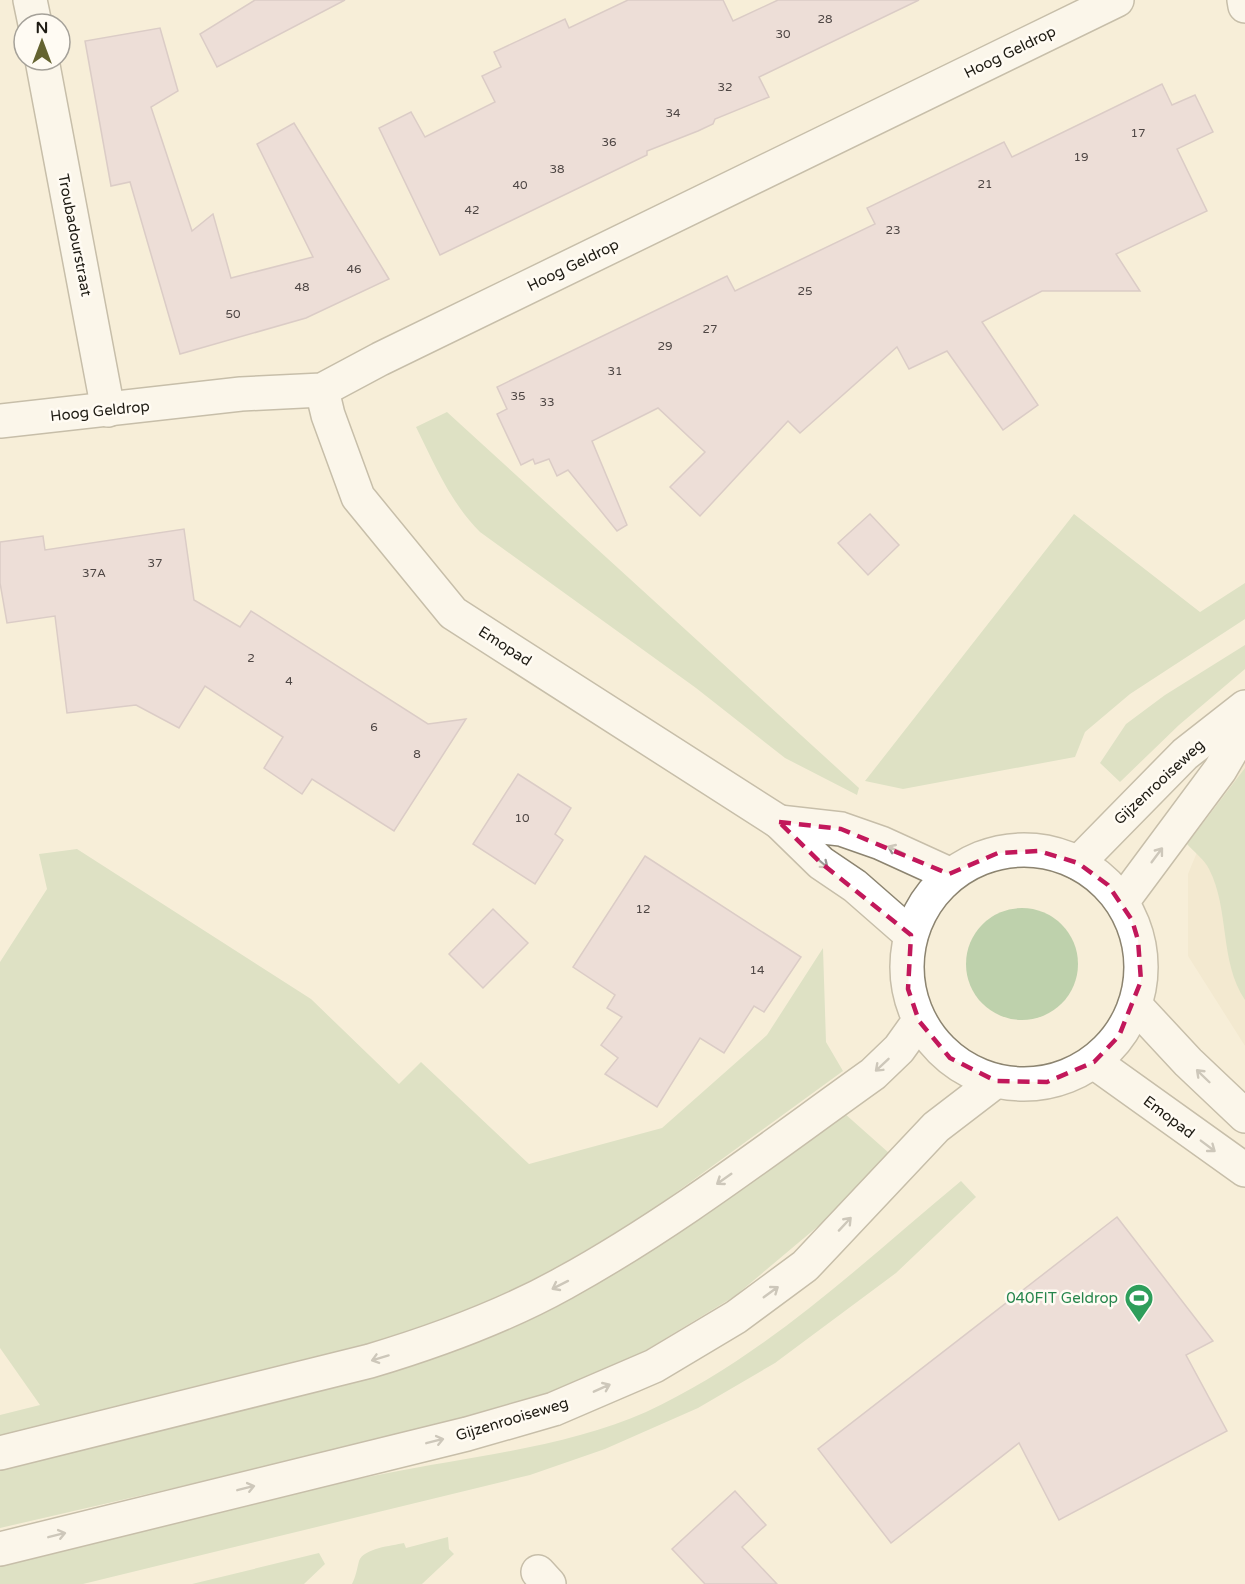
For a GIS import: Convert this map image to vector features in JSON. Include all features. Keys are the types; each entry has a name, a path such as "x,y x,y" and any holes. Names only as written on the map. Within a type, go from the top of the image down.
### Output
{"main road":[{"name":"Hoog Geldrop","path":"0,421 241,394 322,390 391,353 1117,0"},
{"path":"1244,0 1245,6"},
{"name":"Troubadourstraat","path":"44,72 108,410"},
{"name":"Emopad","path":"322,390 328,415 358,497 453,613 778,822 821,863 855,886 911,935"},
{"name":"Gijzenrooiseweg","path":"1078,862 1185,754 1245,707"},
{"name":"Gijzenrooiseweg","path":"1122,902 1220,770 1245,727"},
{"name":"Emopad","path":"778,822 841,829 880,843 949,874"},
{"path":"1039,851 1078,862 1108,885 1122,902 1132,920 1138,940 1141,981 1135,1005 1119,1036 1094,1062 1070,1075 1047,1082 1023,1084 996,1081 968,1070 935,1044 920,1021 908,989 906,964 911,935 923,907 949,874 977,859 998,853 1039,851"},
{"path":"1135,1005 1188,1062 1245,1116"},
{"path":"0,1453 370,1362 441,1338 563,1284 666,1221 873,1074 899,1049 920,1021"},
{"name":"Emopad","path":"1094,1062 1245,1170"},
{"name":"Gijzenrooiseweg","path":"0,1549 478,1431 554,1409 654,1366 736,1317 805,1266 936,1127 996,1081"}],"highlighted area":[{"path":"779,822 841,829 949,874 998,853 1039,851 1078,863 1108,885 1132,920 1138,940 1141,981 1119,1036 1094,1062 1047,1082 996,1081 950,1058 919,1021 908,989 911,935 821,863"}],"shaded area":[{"path":"1245,735 1245,1046 1188,956 1188,874"}],"green space":[{"path":"447,412 859,788 857,795 785,758 696,688 480,532 452,496 416,427"},
{"path":"1074,514 1200,612 1245,583 1245,619 1130,694 1085,732 1075,757 903,789 865,781"},
{"path":"1245,645 1245,669 1179,725 1120,782 1100,763 1126,724 1165,695"},
{"path":"1245,768 1245,1000 1231,969 1216,885 1207,866 1187,844"},
{"path":"77,849 311,999 399,1084 421,1062 529,1164 662,1128 767,1035 823,948 826,1042 843,1071 641,1218 506,1297 396,1339 0,1438 0,1415 40,1405 0,1348 0,962 47,889 39,854"},
{"path":"1022,908 1044,912 1062,924 1074,942 1078,964 1074,986 1062,1004 1044,1016 1022,1020 1000,1016 982,1004 970,986 966,964 970,942 982,924 1000,912"},
{"path":"844,1113 889,1153 829,1217 735,1296 618,1367 535,1399 313,1456 0,1528 0,1469 358,1382 449,1351"},
{"path":"961,1181 976,1197 896,1273 775,1363 698,1408 605,1449 530,1475 83,1584 0,1584 0,1557 291,1492 553,1442 617,1424 646,1412 690,1390 772,1337 849,1276"},
{"path":"448,1537 449,1549 454,1554 422,1584 352,1584 359,1561 372,1550 404,1543 406,1548"},
{"path":"319,1553 325,1564 304,1584 192,1584"}],"building":[{"path":"255,0 345,0 217,67 200,34"},
{"path":"628,0 723,0 733,21 778,0 919,0 759,77 769,97 715,119 713,124 698,131 647,151 647,155 440,255 379,128 411,112 425,137 495,102 482,76 501,67 494,52 565,19 569,28"},
{"path":"160,28 178,91 151,107 192,231 213,214 231,278 313,257 257,144 294,123 389,279 306,318 180,354 130,182 111,186 85,41"},
{"path":"1162,84 1172,105 1195,95 1213,132 1177,149 1207,211 1116,254 1140,291 1042,291 982,322 1038,405 1003,430 947,351 909,369 897,347 800,433 788,421 700,516 670,487 705,452 658,408 592,441 627,525 617,531 568,470 557,476 549,459 535,464 533,459 521,465 497,414 507,409 497,387 727,276 735,291 875,224 867,208 1004,142 1012,157"},
{"path":"870,514 899,545 868,575 838,543"},
{"path":"184,529 194,600 240,627 251,611 428,724 466,719 394,831 312,779 302,794 264,768 283,737 205,686 179,728 136,705 67,713 55,616 7,623 0,583 0,542 43,536 45,550"},
{"path":"518,774 571,808 555,834 563,840 535,884 473,844"},
{"path":"645,856 801,957 764,1012 754,1006 724,1053 700,1038 657,1107 605,1074 618,1058 601,1045 622,1017 607,1008 615,995 573,967"},
{"path":"493,909 528,943 483,988 449,954"},
{"path":"1117,1217 1213,1341 1186,1355 1227,1431 1059,1520 1019,1443 891,1543 818,1449"},
{"path":"735,1491 766,1525 742,1547 777,1584 705,1584 672,1549"}],"place":[{"name":"040FIT Geldrop","path":"1139,1324"}]}
